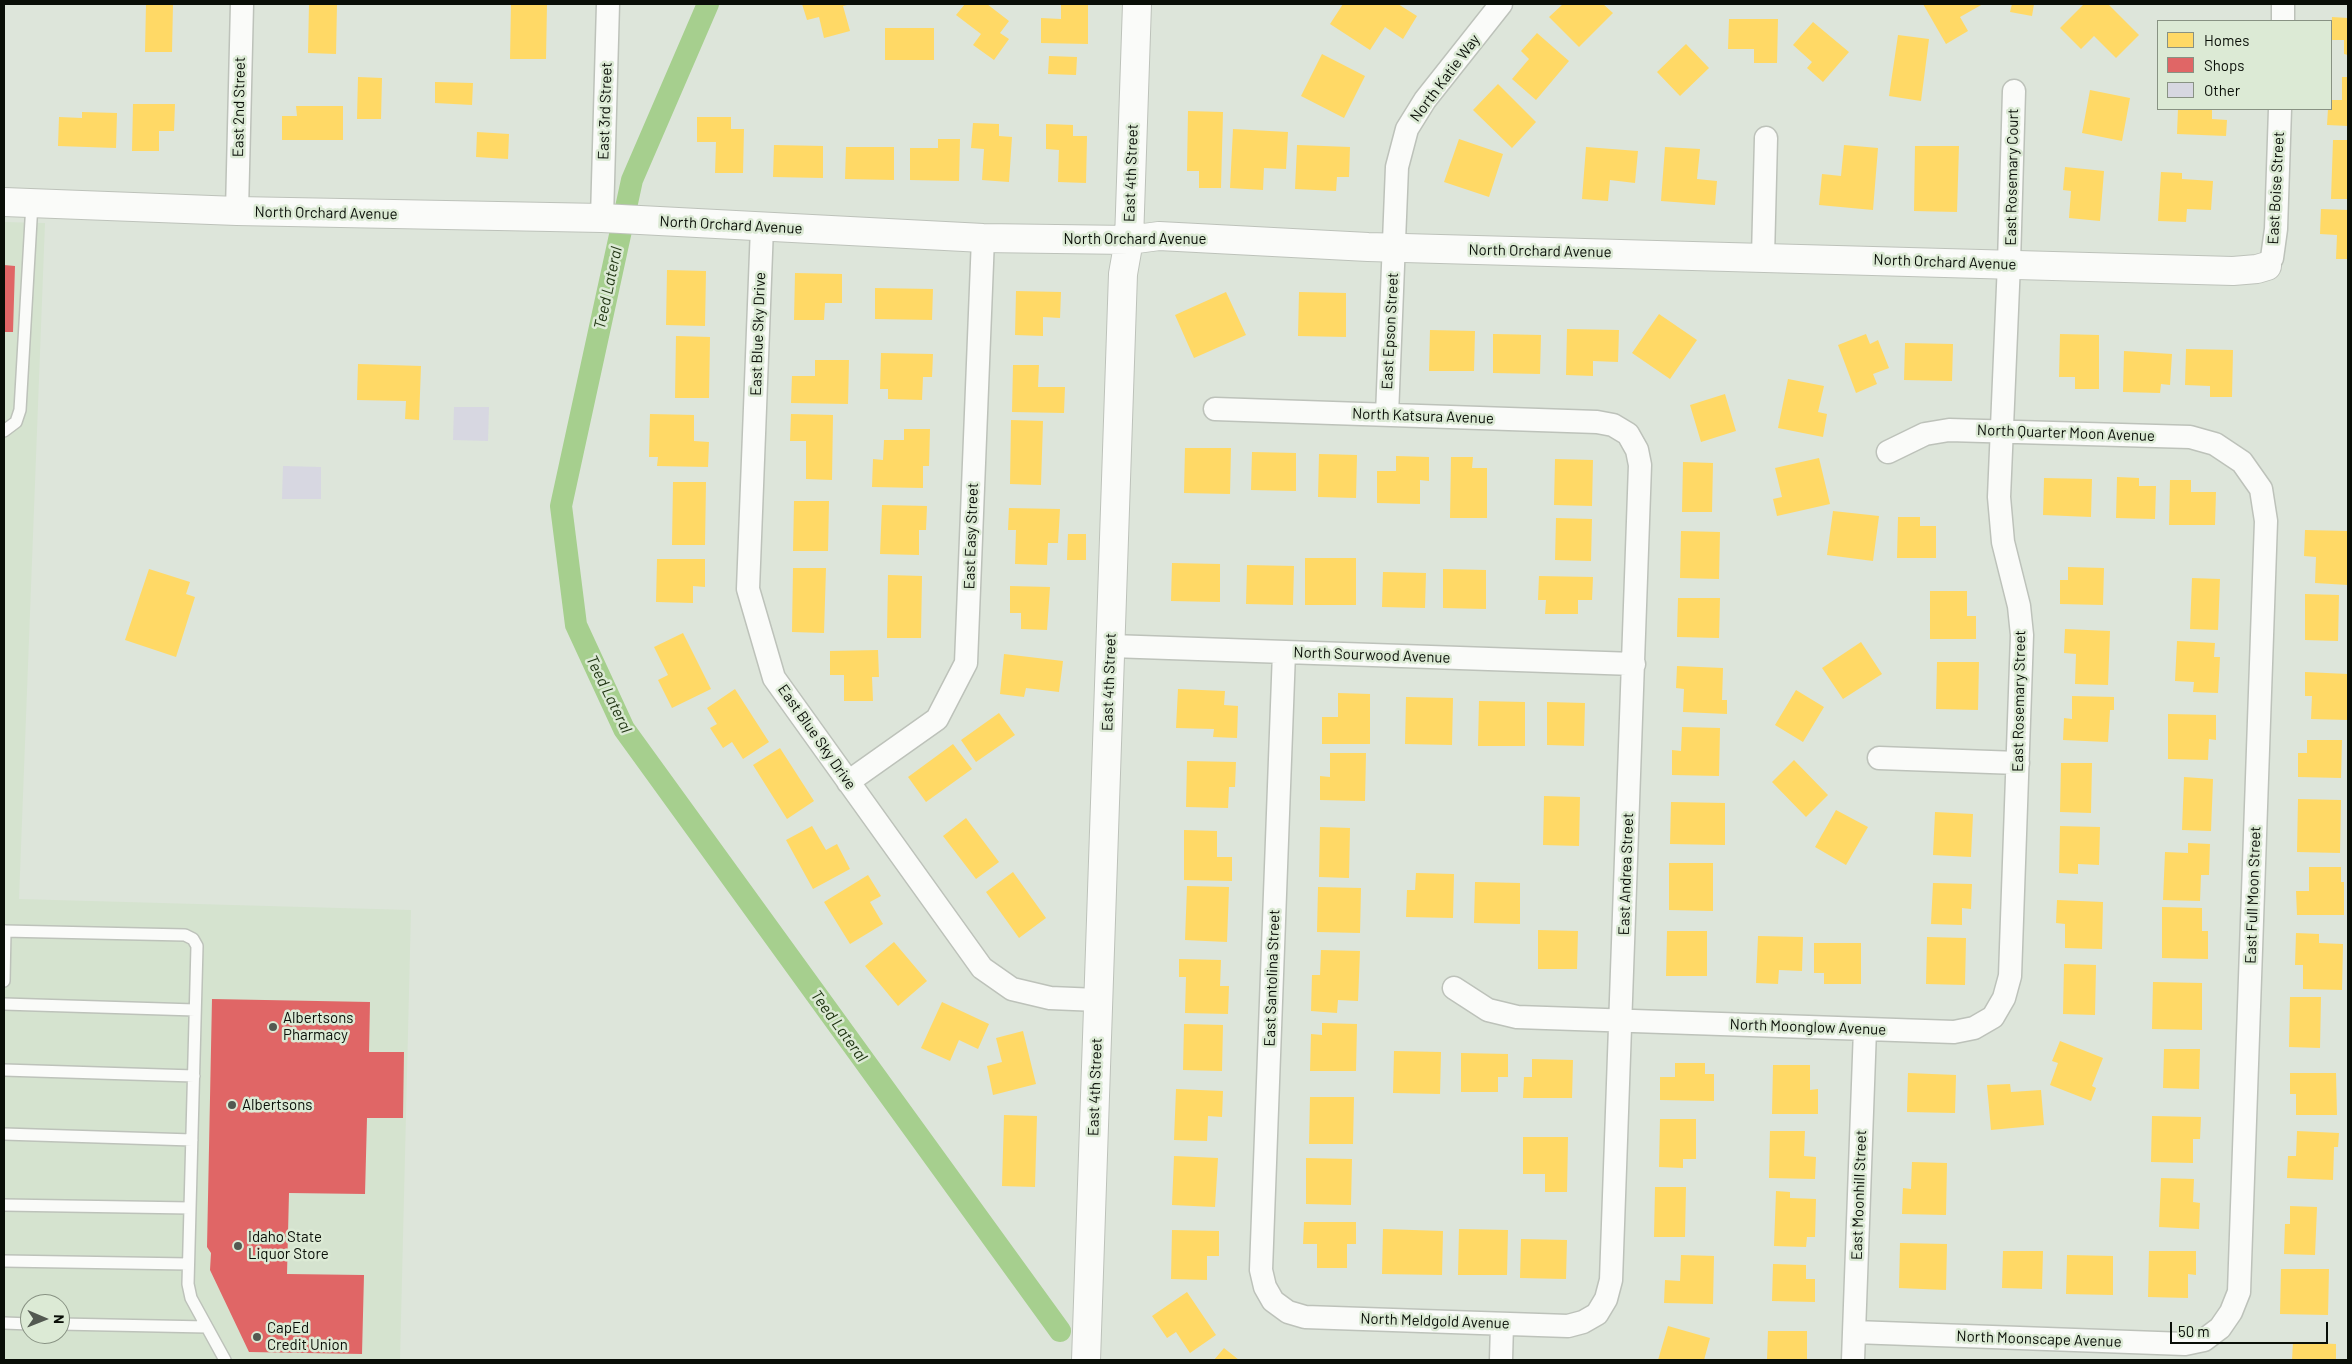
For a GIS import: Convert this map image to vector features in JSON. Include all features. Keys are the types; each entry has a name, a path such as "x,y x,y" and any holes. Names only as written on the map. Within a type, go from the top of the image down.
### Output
{"street":[{"name":"East 2nd Street","path":"237,211 242,4"},
{"name":"East 3rd Street","path":"608,4 614,219"},
{"name":"East 4th Street","path":"1086,1360 1123,274 1129,240 1137,4"},
{"name":"North Katie Way","path":"1394,248 1397,167 1407,129 1425,100 1501,4"},
{"path":"2283,4 2283,20"},
{"name":"East Rosemary Court","path":"2009,263 2014,91"},
{"name":"East Boise Street","path":"2267,266 2272,258 2276,229 2280,110"},
{"path":"1763,257 1766,138"},
{"name":"North Orchard Avenue","path":"4,202 237,211 614,219 983,238 1129,240 1160,236 1394,248 2009,263 2233,271 2267,266"},
{"name":"East Blue Sky Drive","path":"762,226 748,589 774,678 982,968 1012,989 1050,998 1098,1000"},
{"name":"East Easy Street","path":"848,782 937,718 966,663 983,238"},
{"name":"East Epson Street","path":"1386,415 1394,248"},
{"name":"East Rosemary Street","path":"1993,1017 2004,998 2010,976 2022,635 2019,606 2003,542 1999,497 2009,263"},
{"name":"North Katsura Avenue","path":"1215,409 1597,422 1613,425 1628,434"},
{"name":"North Quarter Moon Avenue","path":"1888,452 1925,434 1949,430 2002,431 2190,437 2215,444 2242,462"},
{"name":"East Andrea Street","path":"1598,1314 1606,1299 1611,1280 1634,664 1640,465 1637,450 1628,434"},
{"name":"East Full Moon Street","path":"2220,1328 2231,1312 2239,1292 2266,521 2261,489 2242,462"},
{"name":"North Sourwood Avenue","path":"1111,646 1634,664"},
{"name":"East Santolina Street","path":"1274,1301 1265,1286 1261,1270 1284,652"},
{"path":"1879,758 2018,763"},
{"name":"North Moonglow Avenue","path":"1454,988 1488,1010 1517,1017 1954,1032 1974,1028 1993,1017"},
{"name":"East Moonhill Street","path":"1853,1360 1865,1029"},
{"name":"North Meldgold Avenue","path":"1274,1301 1288,1312 1305,1317 1568,1326 1583,1322 1598,1314"},
{"path":"1501,1360 1502,1324"},
{"name":"North Moonscape Avenue","path":"1854,1332 2185,1344 2204,1340 2220,1328"}],"lane":[{"path":"4,431 16,422 20,410 32,203"},
{"path":"4,981 4,931 185,935 193,939 197,946 188,1284 191,1298 225,1360"},
{"path":"4,1004 195,1010"},
{"path":"4,1070 194,1076"},
{"path":"4,1134 192,1140"},
{"path":"4,1205 190,1208"},
{"path":"4,1261 188,1264"},
{"path":"4,1323 20,1324"},
{"path":"70,1324 206,1327"}],"shaded area":[{"path":"4,222 45,223 19,899 411,910 400,1360 4,1360"}],"building: Homes":[{"path":"146,4 173,4 172,52 145,52"},
{"path":"309,4 337,4 336,54 308,53"},
{"path":"511,4 547,4 546,59 510,59"},
{"path":"802,4 851,4 843,6 850,31 824,38 819,17 807,20"},
{"path":"965,4 987,4 1009,21 1000,33 1009,39 994,60 973,45 981,34 956,15"},
{"path":"1061,4 1088,4 1088,44 1041,43 1041,18 1061,19"},
{"path":"1343,4 1398,4 1417,16 1403,39 1385,27 1370,50 1330,24"},
{"path":"1563,4 1603,4 1613,13 1579,47 1549,17"},
{"path":"1923,4 1983,4 1960,17 1968,31 1946,44"},
{"path":"2012,4 2034,4 2032,16 2010,12"},
{"path":"2084,4 2108,4 2139,35 2116,58 2094,36 2081,49 2060,28"},
{"path":"2332,17 2348,18 2348,55 2344,54 2344,40 2332,40"},
{"path":"1729,19 1778,19 1777,63 1754,63 1754,49 1728,49"},
{"path":"1813,22 1849,52 1823,82 1807,68 1812,62 1793,45"},
{"path":"885,28 934,28 934,60 885,60"},
{"path":"1537,33 1569,61 1536,100 1512,79 1529,59 1521,51"},
{"path":"1898,35 1929,39 1921,101 1889,96"},
{"path":"1686,44 1709,68 1680,96 1657,72"},
{"path":"1322,54 1365,76 1344,118 1301,96"},
{"path":"1049,56 1077,57 1076,75 1048,74"},
{"path":"358,77 382,78 381,119 357,119"},
{"path":"2342,77 2348,77 2348,126 2327,125 2328,110 2332,110 2332,100 2342,100"},
{"path":"435,82 473,83 472,105 435,103"},
{"path":"1498,84 1536,122 1512,148 1473,110"},
{"path":"2090,90 2130,98 2122,141 2082,133"},
{"path":"133,104 175,104 174,131 159,131 159,151 132,151"},
{"path":"296,106 343,106 343,140 282,140 282,116 297,116"},
{"path":"2178,110 2212,110 2212,119 2227,120 2226,136 2177,134"},
{"path":"1188,111 1223,112 1221,188 1199,188 1199,171 1187,171"},
{"path":"82,112 117,113 116,148 58,146 59,117 82,118"},
{"path":"697,117 731,117 731,129 744,129 743,173 715,173 716,142 697,142"},
{"path":"973,123 999,124 999,136 1012,137 1009,182 982,180 984,149 971,148"},
{"path":"1046,124 1073,125 1073,136 1087,136 1086,183 1058,182 1059,150 1046,149"},
{"path":"1233,129 1288,132 1286,169 1264,168 1263,190 1230,188"},
{"path":"477,132 509,134 508,159 476,157"},
{"path":"938,139 960,139 959,181 910,180 910,148 938,148"},
{"path":"1459,139 1503,154 1489,197 1444,182"},
{"path":"2333,140 2348,140 2348,199 2331,199"},
{"path":"774,145 823,146 823,178 773,177"},
{"path":"1297,145 1350,147 1349,177 1337,177 1336,191 1295,189"},
{"path":"1844,145 1878,148 1873,210 1819,205 1822,174 1841,176"},
{"path":"1915,146 1959,146 1957,212 1914,211"},
{"path":"846,147 894,147 894,180 845,179"},
{"path":"1586,147 1638,151 1635,183 1610,180 1608,201 1582,199"},
{"path":"1665,147 1700,149 1697,179 1717,181 1715,205 1661,201"},
{"path":"2065,167 2104,171 2100,221 2069,218 2071,191 2063,190"},
{"path":"2161,172 2182,173 2182,179 2213,181 2211,210 2187,209 2186,222 2158,221"},
{"path":"2321,209 2348,210 2348,259 2336,259 2337,235 2320,234"},
{"path":"667,270 706,271 705,326 666,325"},
{"path":"795,273 842,274 842,303 825,303 824,320 794,320"},
{"path":"875,288 933,289 932,320 875,319"},
{"path":"1016,291 1061,292 1060,318 1043,317 1043,336 1015,335"},
{"path":"1226,292 1246,335 1194,358 1175,315"},
{"path":"1299,292 1346,293 1346,337 1298,336"},
{"path":"1659,314 1697,340 1670,379 1632,353"},
{"path":"1567,329 1619,330 1618,362 1593,361 1593,376 1566,375"},
{"path":"1430,330 1475,331 1474,371 1429,371"},
{"path":"1493,334 1541,335 1540,374 1493,373"},
{"path":"1866,334 1870,344 1878,340 1889,368 1873,374 1877,384 1856,393 1838,345"},
{"path":"2060,334 2099,335 2099,389 2075,389 2075,377 2059,377"},
{"path":"676,336 710,337 709,398 675,398"},
{"path":"1905,343 1953,344 1952,381 1904,380"},
{"path":"2186,349 2233,350 2232,397 2210,397 2210,386 2185,385"},
{"path":"2124,351 2172,354 2170,385 2161,384 2160,393 2123,392"},
{"path":"881,353 933,354 932,377 923,377 922,400 888,399 888,389 880,389"},
{"path":"815,360 849,360 848,404 791,403 792,376 815,376"},
{"path":"358,364 421,366 419,420 405,419 406,401 357,400"},
{"path":"1013,365 1039,365 1038,387 1065,387 1064,413 1012,412"},
{"path":"1788,379 1824,386 1818,412 1827,414 1823,437 1778,428"},
{"path":"1725,394 1736,431 1701,442 1690,405"},
{"path":"650,414 694,415 694,441 709,442 708,467 657,466 658,457 649,457"},
{"path":"791,414 833,415 832,480 806,479 806,441 790,441"},
{"path":"1011,420 1043,421 1041,485 1010,484"},
{"path":"904,429 930,429 929,466 923,466 923,488 872,487 873,459 883,460 884,440 904,440"},
{"path":"1185,448 1231,448 1230,494 1184,493"},
{"path":"1252,452 1296,453 1296,491 1251,490"},
{"path":"1319,454 1357,455 1356,498 1318,497"},
{"path":"1396,456 1429,457 1429,481 1420,480 1420,504 1377,503 1377,471 1396,471"},
{"path":"1451,457 1473,457 1472,468 1487,468 1487,518 1450,518"},
{"path":"1819,458 1830,504 1777,516 1773,499 1782,497 1775,468"},
{"path":"1555,459 1593,460 1592,506 1554,505"},
{"path":"1683,462 1713,463 1712,512 1682,512"},
{"path":"2117,477 2139,478 2139,486 2156,486 2155,519 2116,518"},
{"path":"2044,478 2092,479 2091,517 2043,515"},
{"path":"2170,480 2191,480 2191,492 2216,492 2215,525 2169,525"},
{"path":"673,482 706,482 705,545 672,545"},
{"path":"794,501 829,501 828,551 793,551"},
{"path":"882,505 927,506 926,530 919,530 919,555 880,554"},
{"path":"1009,508 1060,509 1058,543 1048,543 1047,565 1015,564 1016,530 1008,530"},
{"path":"1833,511 1879,516 1873,561 1827,555"},
{"path":"1898,517 1920,517 1920,526 1936,526 1936,558 1897,558"},
{"path":"1556,518 1592,519 1591,561 1555,560"},
{"path":"2305,530 2348,531 2348,585 2315,583 2316,557 2304,556"},
{"path":"1681,531 1720,532 1719,579 1680,578"},
{"path":"1068,534 1086,534 1086,560 1067,560"},
{"path":"1305,558 1356,558 1356,605 1305,605"},
{"path":"657,559 705,559 705,587 693,586 693,603 656,602"},
{"path":"1172,563 1220,564 1220,602 1171,601"},
{"path":"1247,565 1294,566 1293,605 1246,604"},
{"path":"2068,567 2104,568 2103,605 2060,604 2060,580 2068,580"},
{"path":"793,568 826,568 824,633 792,632"},
{"path":"149,569 190,582 186,594 195,597 176,657 125,640"},
{"path":"1443,569 1486,570 1486,609 1443,608"},
{"path":"1383,572 1426,573 1425,608 1382,607"},
{"path":"888,575 922,576 921,638 887,638"},
{"path":"1539,576 1593,577 1592,600 1578,600 1578,614 1545,614 1546,600 1538,600"},
{"path":"2192,578 2220,579 2218,630 2190,629"},
{"path":"1010,586 1050,587 1047,630 1021,629 1021,613 1010,613"},
{"path":"1930,591 1967,591 1967,616 1976,616 1976,639 1930,639"},
{"path":"2305,594 2339,595 2338,641 2305,640"},
{"path":"1678,598 1720,598 1719,638 1677,637"},
{"path":"2065,629 2110,631 2108,685 2075,684 2076,654 2064,653"},
{"path":"683,633 711,689 672,708 658,680 668,675 654,647"},
{"path":"2177,641 2215,643 2214,657 2220,657 2218,693 2193,692 2194,682 2175,681"},
{"path":"1861,642 1882,674 1843,699 1822,668"},
{"path":"878,650 879,677 872,677 873,701 844,701 844,675 830,675 830,651"},
{"path":"1004,654 1063,661 1059,692 1026,688 1024,697 1000,694"},
{"path":"1937,662 1979,662 1978,710 1936,709"},
{"path":"1677,666 1723,668 1722,700 1727,700 1727,714 1683,712 1684,689 1676,688"},
{"path":"2305,672 2348,674 2348,720 2311,719 2312,696 2305,696"},
{"path":"735,689 769,742 743,759 732,742 723,748 710,728 717,724 707,708"},
{"path":"1178,689 1225,691 1224,705 1238,706 1237,738 1213,737 1214,729 1176,728"},
{"path":"1796,690 1824,707 1803,742 1775,725"},
{"path":"1338,693 1370,694 1370,744 1322,744 1322,717 1338,717"},
{"path":"2072,696 2114,697 2114,710 2110,710 2108,742 2063,740 2064,718 2072,719"},
{"path":"1406,697 1453,698 1452,745 1405,744"},
{"path":"1479,701 1525,702 1525,746 1478,746"},
{"path":"1547,702 1585,703 1584,746 1547,745"},
{"path":"999,713 1015,735 976,762 961,740"},
{"path":"2168,714 2216,715 2216,740 2209,739 2208,760 2168,759"},
{"path":"1682,727 1720,728 1719,776 1672,775 1672,750 1681,751"},
{"path":"2307,740 2342,740 2341,778 2298,777 2298,753 2307,753"},
{"path":"953,744 972,769 926,802 908,777"},
{"path":"780,748 814,801 787,819 753,765"},
{"path":"1330,753 1366,753 1365,801 1320,800 1320,776 1330,777"},
{"path":"1794,760 1828,795 1806,817 1772,782"},
{"path":"1187,761 1236,762 1235,787 1229,787 1228,808 1186,807"},
{"path":"2061,763 2092,763 2091,813 2060,812"},
{"path":"2184,777 2213,779 2211,831 2182,830"},
{"path":"1544,796 1580,797 1579,846 1543,845"},
{"path":"2298,799 2341,800 2340,853 2297,852"},
{"path":"1671,802 1725,803 1725,845 1670,844"},
{"path":"1836,810 1868,827 1846,865 1815,847"},
{"path":"1935,812 1973,814 1971,857 1933,855"},
{"path":"966,818 999,862 976,879 943,836"},
{"path":"812,826 826,850 837,844 850,869 813,889 786,840"},
{"path":"2060,826 2100,827 2099,865 2078,864 2078,874 2059,873"},
{"path":"1320,827 1350,828 1349,878 1319,877"},
{"path":"1184,830 1217,831 1217,857 1232,857 1232,881 1184,880"},
{"path":"2188,843 2210,844 2209,875 2201,875 2200,901 2163,900 2165,852 2188,853"},
{"path":"1669,863 1713,863 1713,911 1669,910"},
{"path":"2309,867 2341,867 2341,882 2344,882 2344,915 2297,915 2296,891 2309,891"},
{"path":"1013,872 1046,918 1019,938 986,892"},
{"path":"1416,873 1454,874 1453,918 1406,917 1407,890 1415,890"},
{"path":"868,875 881,896 870,902 883,924 850,944 824,902"},
{"path":"1475,882 1520,883 1520,924 1474,923"},
{"path":"1933,883 1972,884 1971,909 1962,908 1962,925 1931,924"},
{"path":"1187,886 1229,887 1227,942 1185,940"},
{"path":"1318,887 1361,888 1360,933 1317,932"},
{"path":"2057,900 2103,902 2102,949 2065,948 2065,924 2056,923"},
{"path":"2162,907 2202,908 2202,931 2208,931 2208,959 2162,958"},
{"path":"1538,930 1578,931 1577,969 1538,969"},
{"path":"1667,931 1707,931 1707,976 1666,976"},
{"path":"2296,933 2319,934 2319,943 2343,944 2342,990 2303,989 2303,965 2295,965"},
{"path":"1758,936 1803,937 1802,971 1779,970 1778,984 1756,983"},
{"path":"1927,937 1966,938 1965,985 1926,984"},
{"path":"894,942 927,981 898,1006 865,966"},
{"path":"1814,943 1861,943 1861,984 1824,984 1824,973 1814,973"},
{"path":"1321,950 1360,951 1358,1001 1338,1000 1337,1013 1311,1011 1312,975 1320,975"},
{"path":"1179,959 1221,960 1220,986 1229,986 1228,1014 1185,1013 1186,977 1179,977"},
{"path":"2064,964 2096,965 2095,1015 2063,1014"},
{"path":"2153,982 2202,983 2202,1030 2152,1029"},
{"path":"2290,997 2321,997 2320,1048 2289,1047"},
{"path":"942,1002 989,1024 978,1049 959,1040 950,1061 921,1048"},
{"path":"1322,1023 1357,1024 1356,1071 1310,1071 1311,1034 1322,1035"},
{"path":"1184,1024 1223,1025 1222,1071 1183,1070"},
{"path":"1023,1031 1036,1084 993,1095 987,1066 1002,1062 996,1038"},
{"path":"2060,1041 2103,1058 2092,1086 2096,1088 2091,1101 2050,1085 2058,1063 2052,1061"},
{"path":"2164,1049 2200,1049 2199,1089 2163,1088"},
{"path":"1394,1051 1441,1052 1440,1094 1393,1093"},
{"path":"1461,1053 1508,1054 1508,1077 1498,1077 1498,1092 1461,1092"},
{"path":"1532,1059 1573,1060 1572,1098 1523,1098 1524,1077 1532,1077"},
{"path":"1675,1063 1705,1063 1705,1074 1714,1074 1714,1101 1660,1100 1660,1077 1675,1077"},
{"path":"1773,1065 1810,1065 1810,1090 1818,1089 1818,1114 1772,1114"},
{"path":"1908,1073 1956,1075 1955,1113 1907,1112"},
{"path":"2290,1073 2336,1073 2337,1115 2296,1115 2296,1094 2290,1094"},
{"path":"2010,1084 2011,1092 2041,1090 2044,1125 1991,1130 1987,1085"},
{"path":"1176,1089 1223,1091 1222,1117 1208,1116 1207,1141 1174,1140"},
{"path":"1310,1097 1354,1097 1353,1144 1309,1144"},
{"path":"1004,1115 1037,1116 1035,1187 1002,1186"},
{"path":"2152,1116 2201,1117 2200,1139 2193,1139 2193,1163 2151,1162"},
{"path":"1660,1119 1696,1119 1696,1159 1683,1159 1683,1168 1659,1167"},
{"path":"1770,1131 1805,1131 1804,1156 1816,1157 1815,1179 1769,1178"},
{"path":"2297,1131 2339,1133 2338,1147 2334,1147 2333,1180 2287,1178 2288,1156 2296,1156"},
{"path":"1523,1137 1568,1137 1567,1192 1545,1192 1545,1174 1523,1174"},
{"path":"1174,1156 1218,1158 1215,1207 1172,1205"},
{"path":"1306,1158 1352,1159 1351,1205 1306,1204"},
{"path":"1912,1162 1947,1163 1946,1215 1902,1214 1903,1188 1911,1189"},
{"path":"2161,1178 2194,1179 2193,1202 2200,1203 2199,1229 2159,1227"},
{"path":"1655,1187 1686,1187 1685,1237 1654,1237"},
{"path":"1776,1191 1790,1192 1790,1198 1816,1199 1815,1237 1807,1237 1806,1247 1774,1246"},
{"path":"2290,1206 2317,1207 2315,1255 2284,1254 2285,1224 2290,1224"},
{"path":"1304,1222 1356,1222 1356,1244 1347,1244 1347,1268 1317,1268 1317,1244 1303,1244"},
{"path":"1383,1229 1443,1231 1442,1275 1382,1274"},
{"path":"1459,1229 1508,1230 1507,1275 1458,1275"},
{"path":"1172,1230 1219,1231 1219,1256 1207,1256 1207,1280 1171,1279"},
{"path":"1521,1239 1567,1240 1566,1279 1520,1278"},
{"path":"1900,1243 1947,1244 1946,1290 1899,1288"},
{"path":"2003,1251 2043,1251 2042,1289 2002,1288"},
{"path":"2149,1251 2196,1251 2196,1275 2188,1274 2188,1298 2148,1297"},
{"path":"1681,1255 1714,1256 1713,1304 1664,1303 1665,1280 1680,1281"},
{"path":"2067,1255 2113,1256 2113,1295 2066,1294"},
{"path":"1773,1264 1806,1265 1806,1279 1815,1279 1815,1302 1772,1301"},
{"path":"2281,1269 2329,1269 2328,1315 2280,1314"},
{"path":"1187,1292 1216,1335 1190,1353 1176,1332 1167,1338 1152,1316"},
{"path":"1668,1326 1710,1338 1704,1360 1658,1360"},
{"path":"1768,1331 1807,1331 1807,1360 1767,1360"},
{"path":"2293,1342 2336,1344 2336,1360 2292,1360"},
{"path":"1224,1348 1239,1360 1214,1360"}],"building: Shops":[{"path":"4,265 15,266 13,332 4,332"},
{"path":"212,999 370,1002 369,1052 404,1052 403,1118 367,1118 365,1194 289,1193 287,1274 364,1275 362,1354 249,1352 210,1270 211,1253 207,1247"}],"building: Other":[{"path":"454,407 489,407 488,441 453,440"},
{"path":"283,466 321,467 321,499 282,499"}],"waterway":[{"name":"Teed Lateral","path":"708,4 632,180 561,506 576,625 624,729 1060,1331"}],"place":[{"name":"Albertsons Pharmacy","path":"273,1027"},
{"name":"Albertsons","path":"232,1105"},
{"name":"Idaho State Liquor Store","path":"238,1246"},
{"name":"CapEd Credit Union","path":"257,1337"}]}
